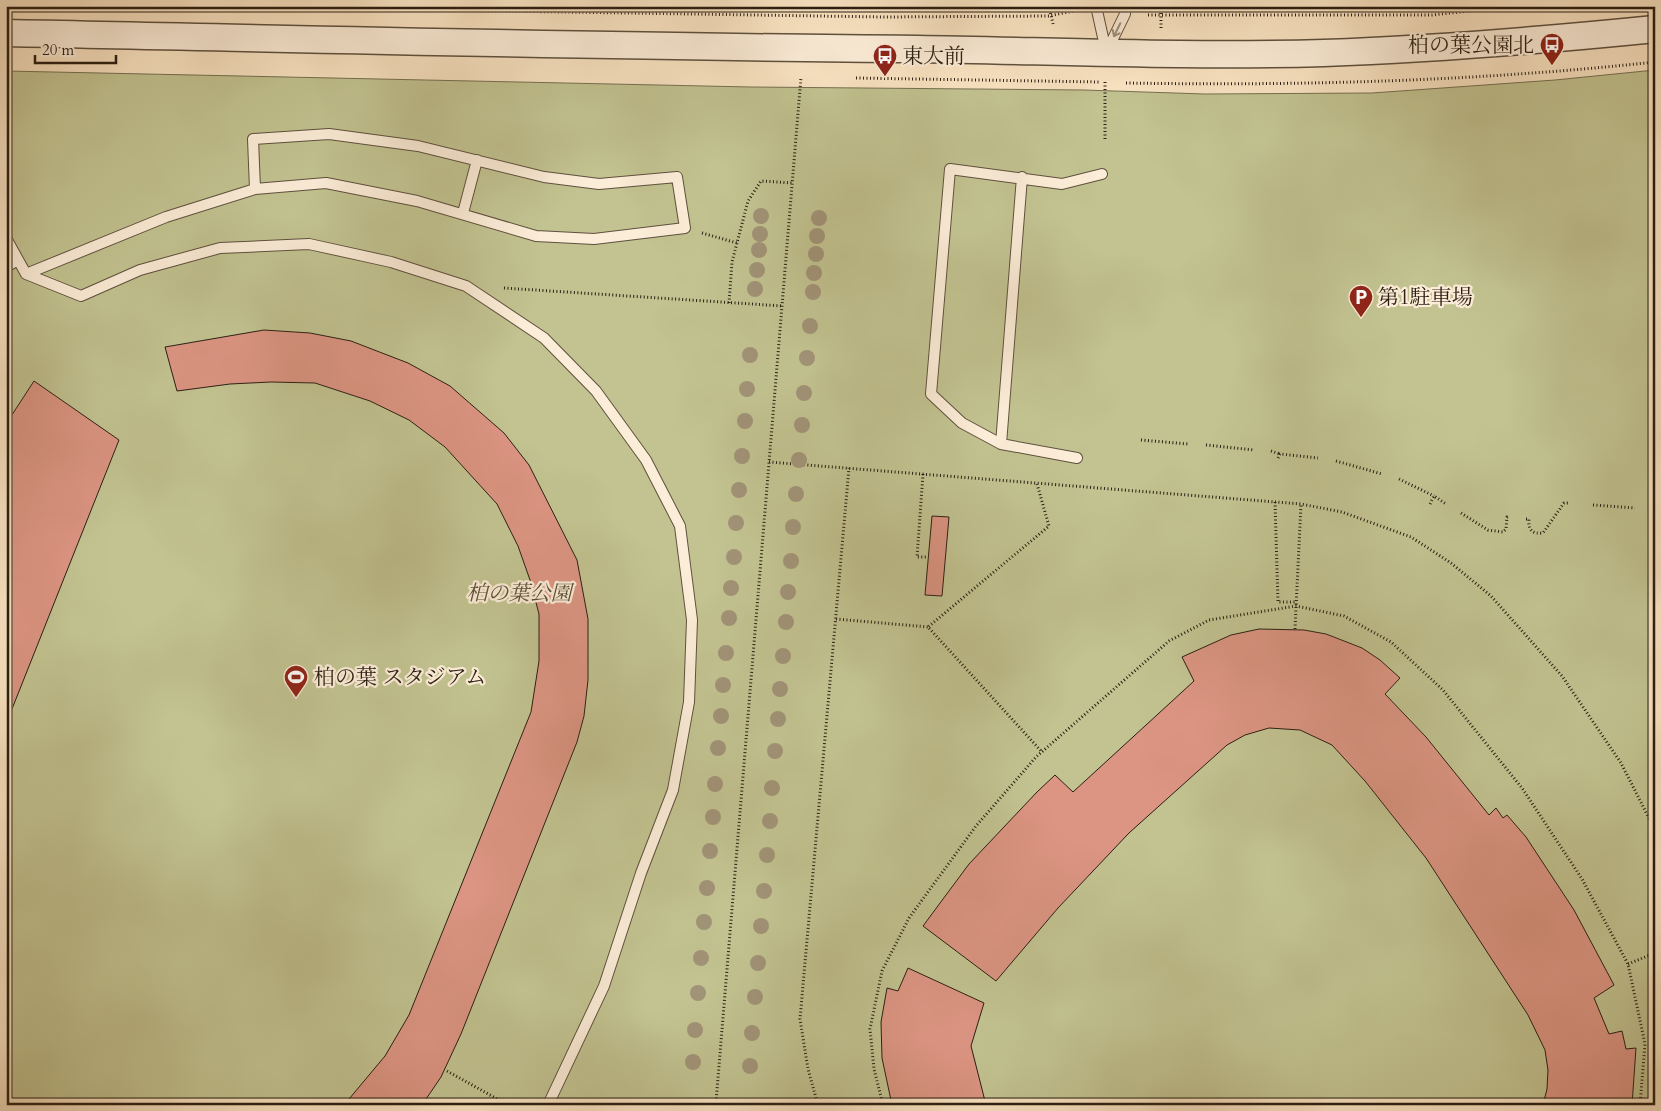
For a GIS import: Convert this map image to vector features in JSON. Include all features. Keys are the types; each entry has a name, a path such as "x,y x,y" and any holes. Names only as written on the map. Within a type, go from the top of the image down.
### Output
{"street":[{"path":"6,33 1160,54 1323,53 1500,44 1655,29"}],"lane":[{"path":"1096,6 1107,52"},
{"path":"1107,52 1125,14 1125,6"},
{"path":"26,274 166,217 255,189 326,183 417,200 536,236 594,239 684,228 677,177 599,184 544,178 418,146 329,134 253,139 255,189"},
{"path":"463,213 477,160"},
{"path":"1077,458 1001,444 962,423 930,394 950,169 1022,177 1062,184 1102,174"},
{"path":"1001,444 1022,177"},
{"path":"6,238 26,274 81,296 140,270 220,248 309,244 391,262 466,286 544,338 596,391 646,460 680,526 692,620 689,702 673,790 641,873 604,986 548,1105"},
{"path":"6,267 18,260"}],"path":[{"path":"180,6 883,17 1049,16 1073,10"},
{"path":"1049,6 1049,16 1055,30"},
{"path":"1161,6 1161,33"},
{"path":"1148,15 1432,14 1517,6"},
{"path":"716,1102 801,77"},
{"path":"1104,82 1105,140"},
{"path":"729,303 732,262 748,201 761,181 793,183"},
{"path":"684,228 737,243"},
{"path":"466,286 783,306"},
{"path":"1141,440 1188,444"},
{"path":"1206,446 1254,450"},
{"path":"1271,451 1279,456 1318,458"},
{"path":"1336,461 1382,474"},
{"path":"769,462 1301,504 1342,512 1411,537 1451,563 1491,596 1562,676 1621,763 1655,830"},
{"path":"818,1105 808,1069 800,1019 849,468"},
{"path":"923,474 917,557 928,557"},
{"path":"1399,479 1446,504"},
{"path":"928,627 1048,526 1037,483"},
{"path":"1430,504 1434,496"},
{"path":"1275,502 1278,602 1296,604 1344,616 1391,642 1443,690 1522,788 1582,879 1628,964 1645,1044 1640,1105"},
{"path":"1526,519 1529,519 1528,527 1531,531 1536,534 1543,533 1564,502 1569,503"},
{"path":"1295,629 1301,504"},
{"path":"1593,505 1635,508"},
{"path":"1461,514 1495,532 1503,532 1506,529 1507,517 1510,517"},
{"path":"883,1105 874,1069 870,1029 882,971 909,918 976,826 1042,752 1169,641 1209,620 1296,604"},
{"path":"836,619 928,627 1042,752"},
{"path":"1628,964 1655,953"},
{"path":"447,1071 508,1105"},
{"path":"696,1105 716,1102 731,1105"}],"green space":[{"name":"柏の葉公園","path":"1655,70 1655,1105 6,1105 6,71 751,87 1084,90 1205,94 1372,93 1555,80"}],"building":[{"path":"264,330 310,333 351,341 408,363 450,386 504,433 529,465 577,560 588,619 588,680 584,716 577,742 461,1034 441,1077 422,1105 344,1105 385,1056 409,1015 531,712 539,661 539,614 518,546 497,504 445,447 409,420 370,401 315,383 271,382 230,384 177,391 165,347"},
{"path":"34,381 119,440 6,724 6,424"},
{"path":"932,516 949,517 942,596 925,595"},
{"path":"1259,629 1304,630 1326,634 1362,648 1380,660 1400,678 1385,694 1426,737 1489,815 1496,808 1503,818 1507,815 1526,837 1574,910 1614,985 1594,998 1609,1034 1622,1031 1626,1049 1636,1048 1632,1105 1543,1105 1547,1089 1548,1070 1545,1050 1528,1015 1426,858 1365,781 1332,745 1300,730 1269,728 1245,735 1227,745 1129,833 1058,908 996,981 923,926 969,864 1055,775 1073,792 1194,681 1182,657 1231,635"},
{"path":"908,968 984,1003 971,1046 986,1105 892,1105 882,1058 881,1022 887,988 898,991"}],"place":[{"name":"柏の葉公園北","path":"1552,66"},
{"name":"東大前","path":"885,77"},
{"name":"第1駐車場","path":"1361,318"},
{"name":"柏の葉 スタジアム","path":"296,698"}]}
